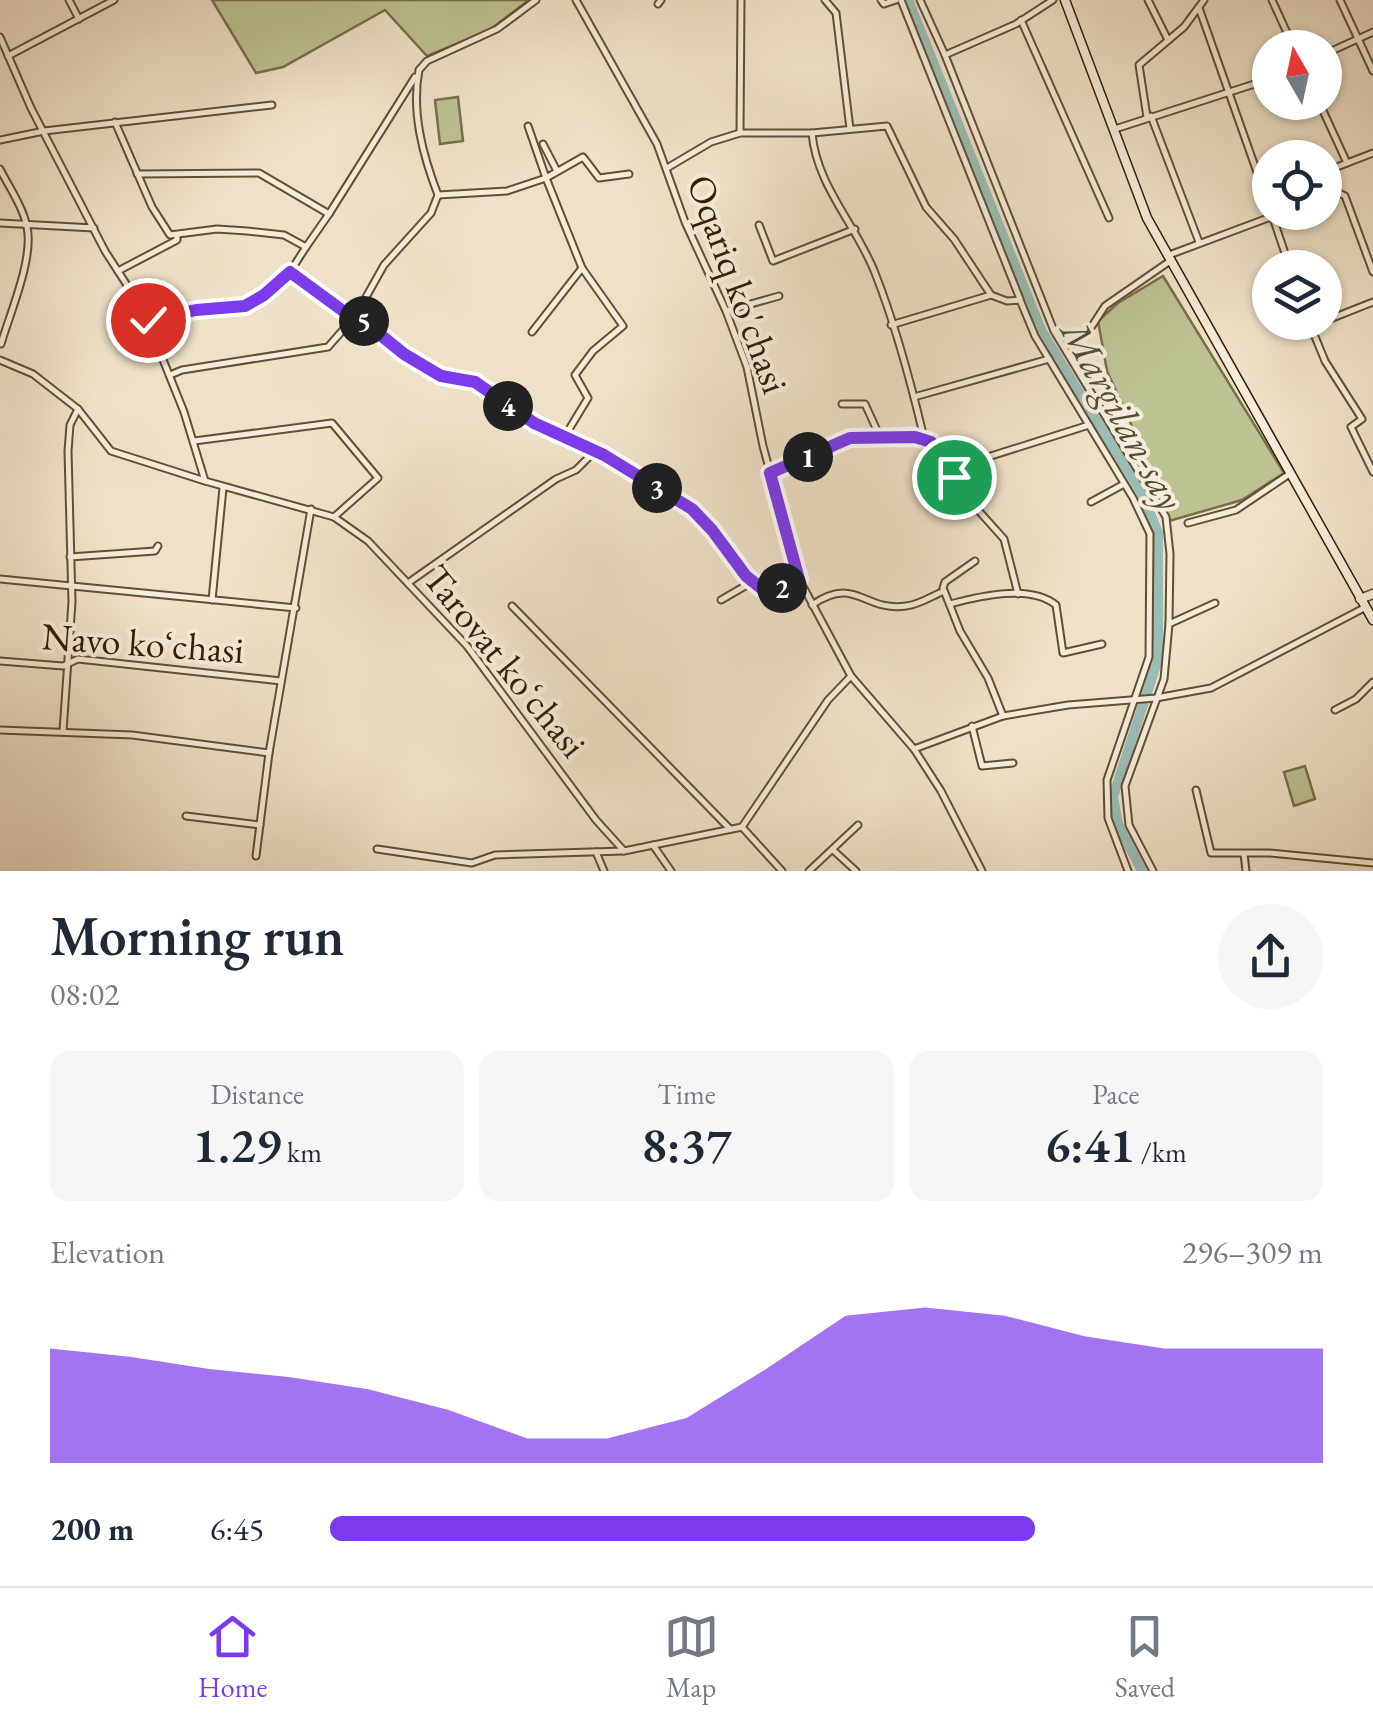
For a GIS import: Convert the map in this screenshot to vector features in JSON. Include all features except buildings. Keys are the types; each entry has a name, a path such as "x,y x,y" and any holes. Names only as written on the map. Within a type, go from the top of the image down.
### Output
{"main road":[{"path":"1065,0 1134,188 1373,620"},
{"path":"1362,604 1373,594"}],"street":[{"path":"68,0 79,19"},
{"path":"8,56 114,0"},
{"path":"148,320 196,310 245,306 264,295 290,272 427,61 496,29 536,0"},
{"name":"Oqariq ko'chasi","path":"576,0 657,144 726,311 747,367 799,579 851,676 914,749 941,791 982,871"},
{"path":"740,0 740,133"},
{"path":"825,0 836,13 850,129"},
{"path":"881,0 884,4 898,0 1035,336 1150,534 1150,657 1111,765 1106,792 1108,818 1128,871"},
{"path":"920,0 1054,331 1166,517 1170,541 1169,624 1164,679 1124,786 1129,825 1152,871"},
{"path":"945,55 1021,20 1053,0"},
{"path":"1148,0 1168,40"},
{"path":"1200,242 1149,117 1139,64 1168,40 1204,0"},
{"path":"1272,0 1286,30"},
{"path":"1340,0 1373,71"},
{"path":"1199,8 1252,157"},
{"path":"1021,20 1108,218"},
{"path":"1342,46 1373,32"},
{"path":"0,37 94,228 148,320 205,481"},
{"path":"170,375 182,370 324,350 356,315 384,265 431,213 438,195 426,164 416,113 418,73"},
{"path":"1114,129 1252,85"},
{"path":"0,140 44,131 272,104"},
{"path":"1327,120 1347,164"},
{"path":"115,122 152,207 170,235 217,229 247,231 284,235 306,246"},
{"path":"666,168 711,142 740,133 812,132 883,124 890,129 926,207 954,239 991,295 1007,302 1020,300"},
{"path":"528,126 582,268 608,300 623,328 601,344 574,375 588,398 564,436"},
{"path":"812,132 827,184 855,229 875,273 924,438"},
{"path":"543,144 557,171"},
{"path":"1342,166 1373,153"},
{"path":"438,195 508,190 546,178 584,157 599,178 629,174"},
{"path":"0,169 26,224 26,260 1,344"},
{"path":"137,174 259,173 329,214"},
{"path":"1342,193 1373,272"},
{"path":"1092,326 1106,306 1170,258 1252,221"},
{"path":"0,223 94,228"},
{"path":"758,225 773,261 855,229"},
{"path":"118,271 159,251 177,236"},
{"path":"532,332 582,268"},
{"path":"290,272 441,376 475,382 534,423 595,451 698,514 752,582 766,592 799,579"},
{"path":"891,325 991,295"},
{"path":"726,311 779,296"},
{"path":"1342,314 1373,302"},
{"path":"1316,340 1362,419"},
{"path":"914,397 1049,359"},
{"name":"Tarovat koʻchasi","path":"0,360 33,374 78,409 111,451 334,517 368,541 467,646 596,820 624,851"},
{"path":"842,404 865,404 880,437"},
{"path":"64,731 70,661 68,451 70,425 78,409"},
{"path":"1373,414 1351,428 1373,472"},
{"path":"194,441 332,423 378,478 334,517"},
{"path":"950,469 1089,425"},
{"path":"770,473 850,438 924,438 937,448 969,500 1004,539 1018,594"},
{"path":"408,582 556,479 576,470 595,451"},
{"path":"1188,523 1236,510 1291,473"},
{"path":"1091,502 1124,484"},
{"path":"212,600 224,486"},
{"path":"256,856 269,753 312,510"},
{"path":"70,558 156,552 158,546"},
{"path":"976,561 945,582 944,590 960,632 988,678 1003,716"},
{"path":"0,579 296,608"},
{"path":"721,600 752,582"},
{"path":"812,605 843,591 877,604 906,606 944,590"},
{"path":"950,604 1018,594 1054,602 1063,653 1102,644"},
{"path":"1169,624 1215,603"},
{"path":"914,749 1003,716 1211,688 1362,604"},
{"name":"Tarovat koʻchasi","path":"512,606 730,829"},
{"name":"Navo koʻchasi","path":"0,661 63,666 78,659 281,681"},
{"path":"376,849 472,863 495,855 624,851 742,826 828,700 851,676"},
{"path":"1336,710 1356,699 1373,682"},
{"path":"972,726 982,766 1012,764"},
{"path":"0,730 132,735 269,753"},
{"path":"1196,790 1210,852 1373,864"},
{"path":"186,816 260,825"},
{"path":"809,871 858,825"},
{"path":"742,826 782,871"},
{"path":"654,845 672,871"},
{"path":"833,850 856,871"},
{"path":"596,852 604,871"},
{"path":"1244,853 1246,871"}],"green space":[{"path":"212,0 529,0 488,31 427,56 385,10 283,67 256,73"},
{"path":"458,97 463,141 440,144 435,100"},
{"path":"1163,276 1284,473 1242,500 1169,521 1144,475 1140,444 1107,371 1098,321 1118,303"},
{"path":"1305,766 1315,799 1294,806 1284,772"}],"waterway":[{"name":"Margilan-say","path":"908,0 1041,330 1143,496 1158,533 1158,659 1113,797 1118,824 1142,871"}],"route":[{"path":"148,320 196,310 245,306 290,272 441,376 475,382 534,423 604,455 692,509 746,576 766,592 799,579 770,473 850,438 915,437 924,438 937,448 954,477"}]}
